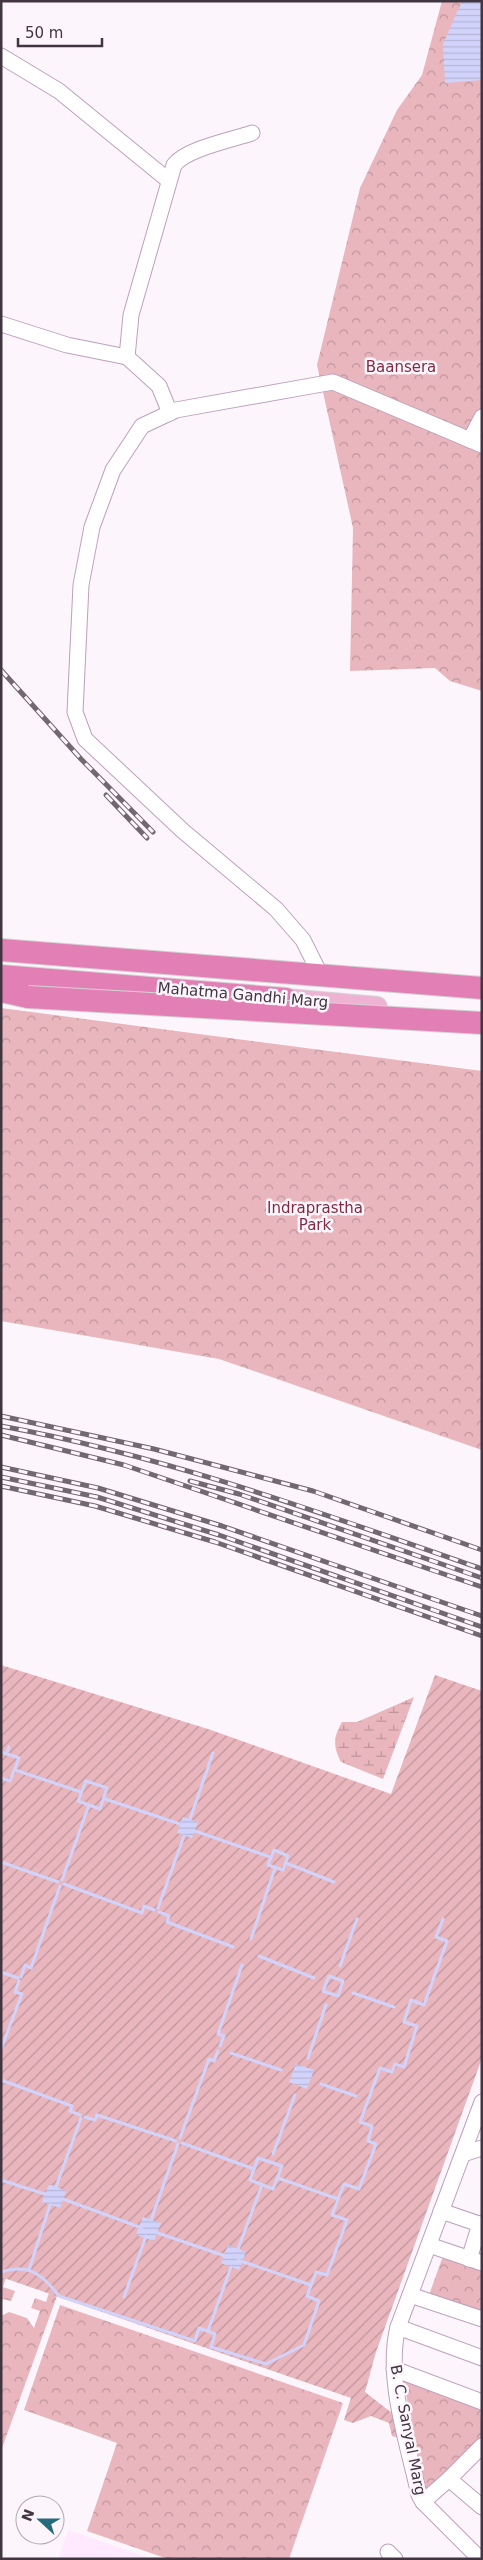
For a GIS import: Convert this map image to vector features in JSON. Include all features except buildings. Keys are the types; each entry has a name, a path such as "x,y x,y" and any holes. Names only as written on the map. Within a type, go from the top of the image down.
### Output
{"highway":[{"path":"1,937 39,940 162,964"},
{"path":"1,950 162,964"},
{"name":"Mahatma Gandhi Marg","path":"162,964 320,974 482,988"},
{"name":"Mahatma Gandhi Marg","path":"1,976 286,999"},
{"path":"1,993 28,997 482,1023"}],"main road":[{"name":"Mahatma Gandhi Marg","path":"286,999 372,1006 482,1030"}],"street":[{"path":"1,56 58,91 168,180"},
{"path":"127,357 131,315 168,180 178,159 252,133"},
{"path":"1,324 68,344 127,357 159,386 170,413"},
{"path":"320,974 303,940 276,909 183,831 85,739 75,712 81,584 92,527 112,470 142,426 170,413 333,382 476,442 482,417"},
{"name":"B. C. Sanyal Marg","path":"480,2113 398,2327 393,2347 394,2369 416,2477 423,2502 480,2559"},
{"path":"463,2154 482,2148"},
{"path":"429,2245 475,2261 481,2225 442,2211"},
{"path":"410,2295 482,2319"},
{"path":"398,2327 482,2358"},
{"path":"394,2369 482,2402"},
{"path":"423,2502 482,2446"},
{"path":"449,2479 482,2507"}],"shaded area":[{"path":"69,2530 152,2559 58,2559 63,2545 65,2545"}],"green space":[{"name":"Baansera","path":"442,1 482,1 482,691 450,681 435,668 350,671 353,528 317,365 360,188 397,110 422,75"},
{"name":"Indraprastha Park","path":"1,1008 482,1071 482,1450 219,1359 1,1321"},
{"path":"1,1665 208,1729 391,1794 435,1675 482,1691 482,2058 376,2352 365,2392 401,2420 402,2439 392,2436 389,2423 371,2416 353,2423 344,2420 351,2398 1,2277"},
{"path":"414,1697 383,1779 341,1762 335,1742 342,1722 357,1722"},
{"path":"443,2256 482,2270 482,2314 429,2295"},
{"path":"1,2277 6,2278 3,2287 15,2291 11,2301 3,2299 1,2304"},
{"path":"49,2293 57,2296 1,2451 1,2316 9,2312 27,2318 34,2328 40,2311 31,2308 35,2298 46,2302"},
{"path":"60,2305 343,2403 289,2559 168,2559 87,2531 117,2443 24,2410"},
{"path":"402,2375 480,2404 482,2442 426,2494"}],"water":[{"path":"462,1 482,1 482,80 445,83 443,44"},
{"path":"183,1817 198,1822 192,1838 177,1833"},
{"path":"296,2064 314,2070 307,2089 289,2082"},
{"path":"49,2184 66,2191 60,2208 42,2202"},
{"path":"143,2217 161,2223 154,2241 136,2235"},
{"path":"228,2245 246,2252 239,2270 221,2263"}],"waterway":[{"path":"7,1752 9,1747"},
{"path":"1,1752 19,1758 10,1781 1,1778"},
{"path":"190,1819 213,1753"},
{"path":"15,1770 81,1792"},
{"path":"86,1781 107,1788 100,1809 78,1801 86,1781"},
{"path":"105,1799 180,1824"},
{"path":"62,1880 89,1805"},
{"path":"195,1831 270,1857"},
{"path":"158,1908 184,1836"},
{"path":"274,1850 288,1856 283,1870 268,1865 274,1850"},
{"path":"1,1862 58,1882"},
{"path":"286,1863 334,1882"},
{"path":"251,1939 275,1868"},
{"path":"64,1884 142,1913 144,1906 154,1910"},
{"path":"21,1977 25,1965 31,1968 60,1886"},
{"path":"159,1912 169,1916 167,1922 233,1947"},
{"path":"340,1966 357,1919"},
{"path":"1,2272 20,2269 27,2270 41,2277 59,2296 195,2341 199,2328 215,2334 211,2347 266,2364 304,2345 319,2301 307,2296 316,2272 327,2275 347,2220 332,2215 344,2184 359,2189 376,2144 368,2141 372,2126 360,2122 380,2068 392,2072 395,2064 404,2067 417,2026 404,2022 411,2000 424,2005 447,1941 436,1937 443,1919"},
{"path":"259,1956 314,1978"},
{"path":"220,2046 224,2036 218,2034 242,1965"},
{"path":"1,1972 18,1978"},
{"path":"329,1976 343,1981 338,1996 323,1991 329,1976"},
{"path":"1,2049 22,1994 15,1992 19,1981"},
{"path":"353,1993 394,2007"},
{"path":"308,2058 326,2005"},
{"path":"180,2138 209,2059 214,2061 218,2051"},
{"path":"231,2053 281,2070"},
{"path":"1,2080 72,2106 70,2111 80,2115"},
{"path":"321,2084 356,2096"},
{"path":"273,2154 295,2095"},
{"path":"85,2117 95,2120 97,2115 176,2141"},
{"path":"56,2187 81,2118"},
{"path":"182,2143 254,2169"},
{"path":"151,2220 178,2144"},
{"path":"258,2158 282,2166 273,2189 250,2180 258,2158"},
{"path":"278,2178 338,2199"},
{"path":"1,2180 45,2194"},
{"path":"238,2249 262,2185"},
{"path":"63,2199 142,2228"},
{"path":"29,2270 50,2205"},
{"path":"155,2232 228,2257"},
{"path":"124,2297 146,2236"},
{"path":"238,2260 311,2285"},
{"path":"208,2331 231,2267"}],"railway":[{"path":"1,670 81,759 153,832"},
{"path":"106,795 147,838"},
{"path":"1,1416 154,1449 313,1491 482,1550"},
{"path":"1,1426 124,1453 184,1470 304,1507 482,1569"},
{"path":"1,1435 124,1465 482,1587"},
{"path":"1,1467 98,1488 222,1526 482,1616"},
{"path":"1,1477 97,1497 219,1535 482,1627"},
{"path":"190,1481 239,1494 482,1578"},
{"path":"1,1486 95,1506 215,1542 482,1636"}]}
